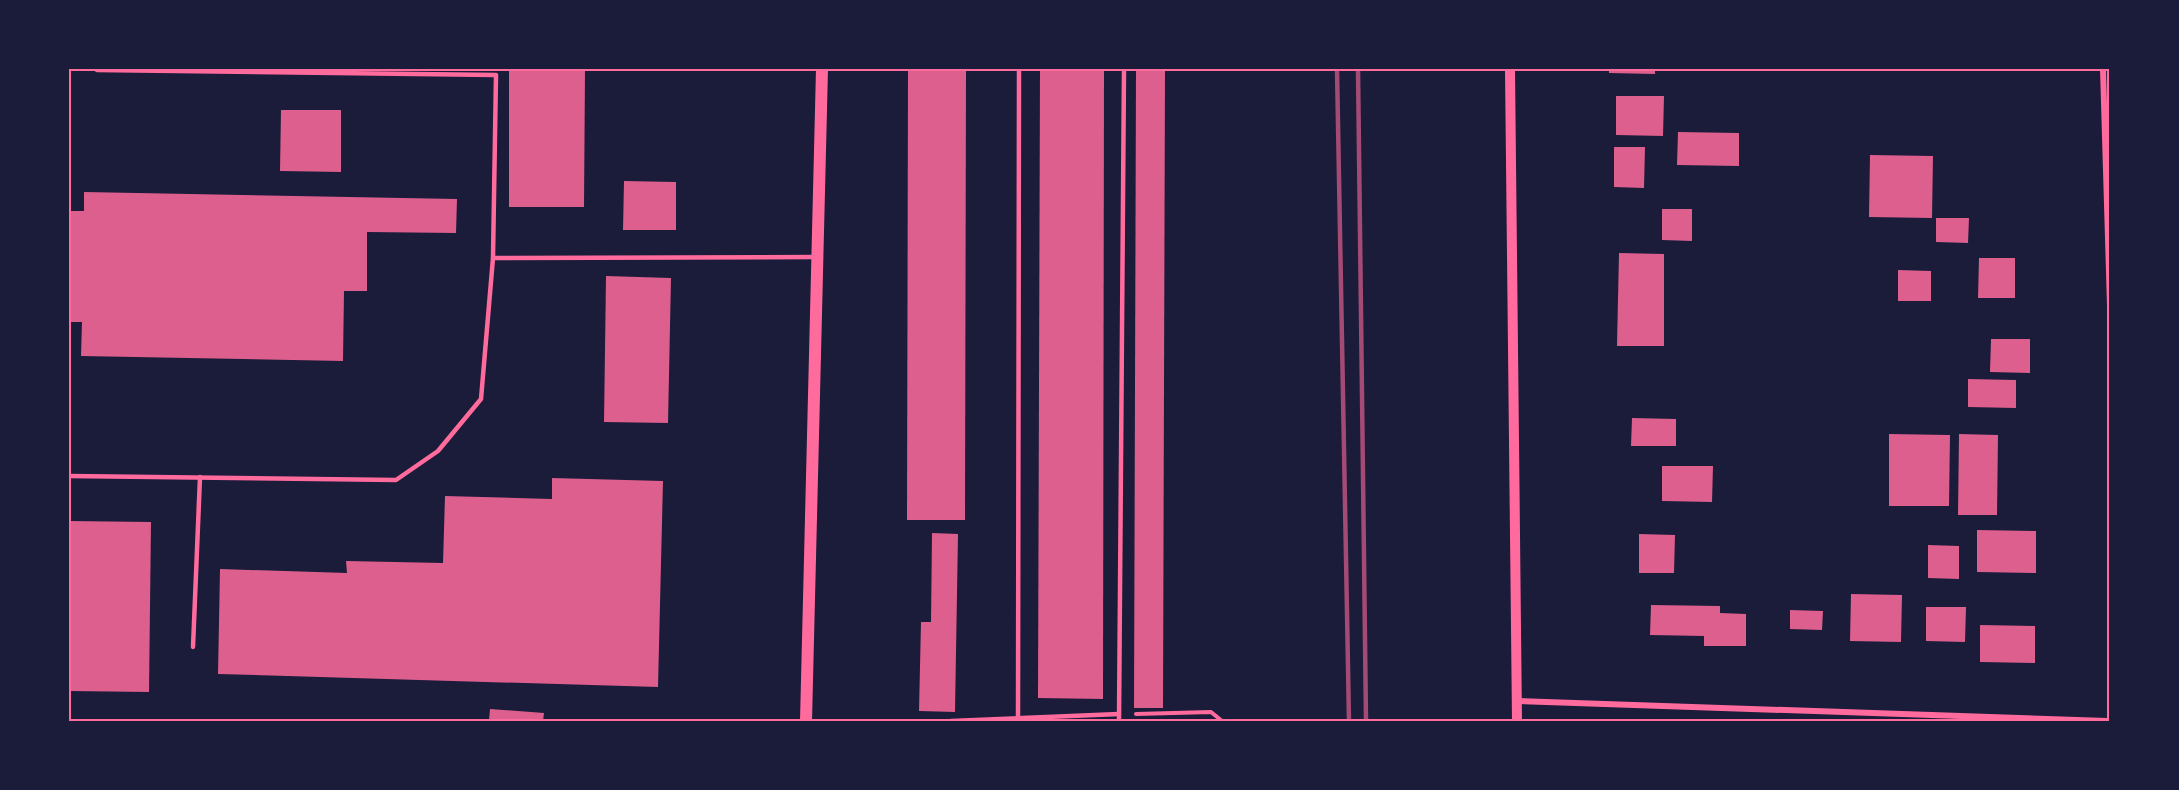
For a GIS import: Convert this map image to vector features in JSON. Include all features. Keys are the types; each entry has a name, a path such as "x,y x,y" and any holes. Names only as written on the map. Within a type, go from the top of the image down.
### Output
{"main road":[{"path":"807,721 822,69"}],"street":[{"path":"1510,69 1517,721"},
{"path":"2103,69 2110,306"},
{"path":"1517,700 2107,721"}],"lane":[{"path":"1018,69 1018,720"},
{"path":"1119,721 1124,69"},
{"path":"69,476 396,480 438,451 481,399 493,258 496,75 97,70"},
{"path":"493,258 818,256"},
{"path":"194,647 200,477"},
{"path":"951,721 1119,714"}],"path":[{"path":"1119,714 1211,712 1222,721"}],"building":[{"path":"509,69 585,69 584,207 509,207"},
{"path":"908,69 966,69 965,520 907,520"},
{"path":"1040,69 1104,69 1103,699 1038,698"},
{"path":"1136,69 1165,69 1163,708 1134,708"},
{"path":"1609,69 1655,69 1655,74 1609,73"},
{"path":"1616,96 1664,96 1663,136 1616,135"},
{"path":"281,110 341,110 341,172 280,171"},
{"path":"1678,132 1739,133 1739,166 1677,165"},
{"path":"1614,147 1645,147 1644,188 1614,187"},
{"path":"1870,155 1933,156 1932,218 1869,217"},
{"path":"624,181 676,182 676,230 623,230"},
{"path":"84,192 457,199 456,233 367,232 367,291 344,291 343,361 81,356 82,322 69,322 69,211 84,211"},
{"path":"1662,209 1692,209 1692,241 1662,240"},
{"path":"1936,218 1969,218 1968,243 1936,242"},
{"path":"1619,253 1664,254 1664,346 1617,346"},
{"path":"1979,258 2015,258 2015,298 1978,298"},
{"path":"1898,270 1931,271 1931,301 1898,301"},
{"path":"606,276 671,278 668,423 604,422"},
{"path":"1991,339 2030,339 2030,373 1990,372"},
{"path":"1968,379 2016,380 2016,408 1968,407"},
{"path":"1632,418 1676,419 1676,446 1631,446"},
{"path":"1889,434 1950,435 1949,506 1889,506"},
{"path":"1959,434 1998,435 1997,515 1958,515"},
{"path":"1662,466 1713,466 1712,502 1662,501"},
{"path":"552,478 663,481 658,687 218,674 220,569 347,573 346,561 443,563 445,496 552,499"},
{"path":"69,521 151,522 149,692 69,691"},
{"path":"1977,530 2036,531 2036,573 1977,572"},
{"path":"932,533 958,534 955,712 919,711 921,622 931,622"},
{"path":"1639,534 1675,535 1674,573 1639,573"},
{"path":"1928,545 1959,546 1959,579 1928,578"},
{"path":"1851,594 1902,595 1901,642 1850,641"},
{"path":"1651,605 1720,606 1720,613 1746,614 1746,646 1704,646 1704,636 1650,635"},
{"path":"1926,607 1966,607 1965,642 1926,641"},
{"path":"1790,610 1823,611 1822,630 1790,629"},
{"path":"1980,625 2035,626 2035,663 1980,662"},
{"path":"490,709 544,713 543,721 489,721"}],"railway":[{"path":"1337,69 1349,721"},
{"path":"1358,69 1366,721"}]}
